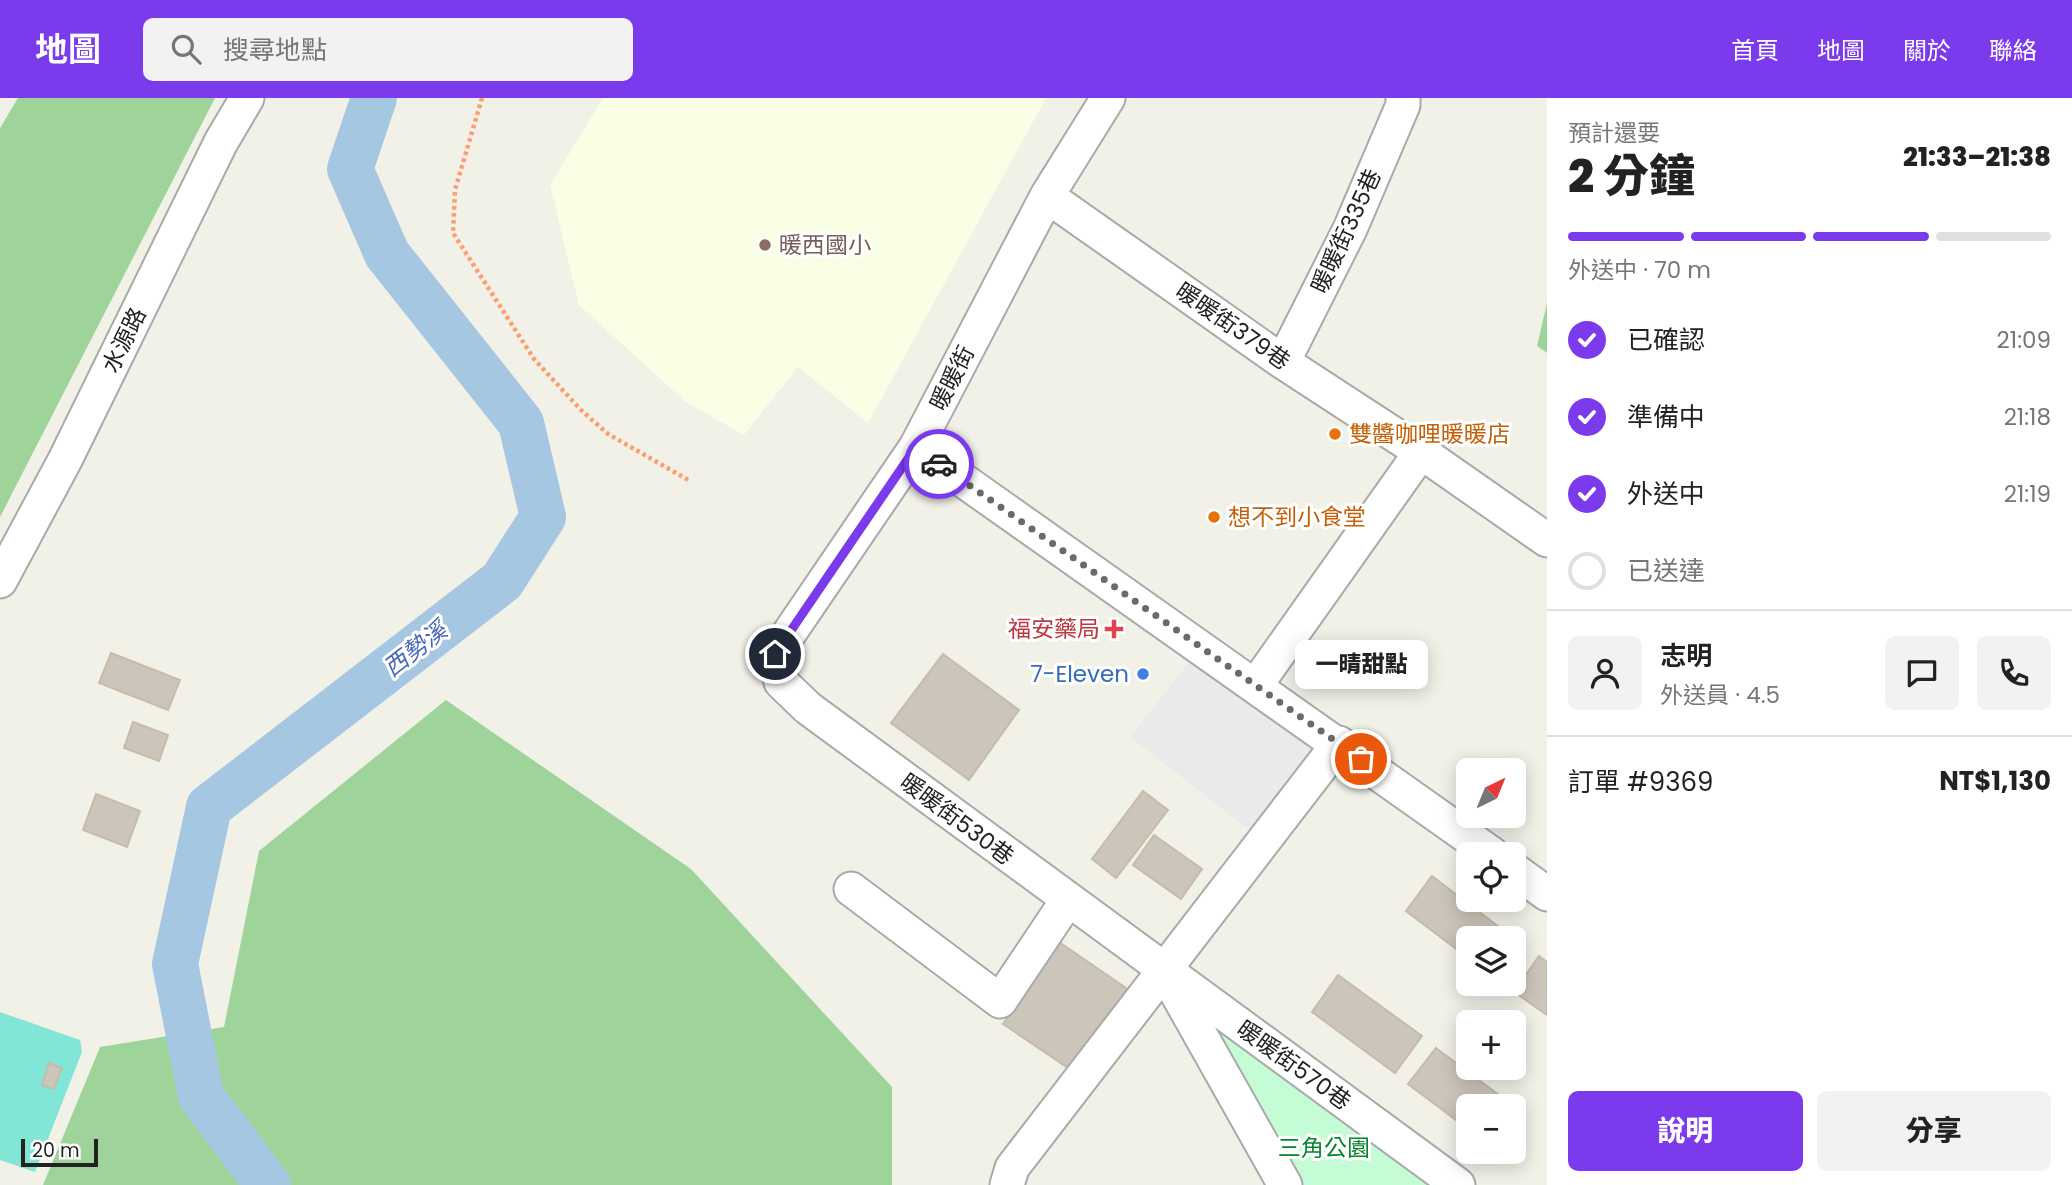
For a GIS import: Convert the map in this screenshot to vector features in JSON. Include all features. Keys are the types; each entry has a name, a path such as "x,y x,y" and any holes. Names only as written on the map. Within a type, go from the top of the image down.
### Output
{"street":[{"name":"水源路","path":"0,581 65,460 221,142 247,98"},
{"name":"暖暖街","path":"916,447 1047,196 1108,98"},
{"name":"暖暖街335巷","path":"1283,362 1350,229 1403,105 1403,98"},
{"name":"暖暖街379巷","path":"1047,196 1283,362 1421,452 1547,540"},
{"path":"916,447 1339,743 1475,842"},
{"name":"暖暖街530巷","path":"916,447 775,654 781,682 808,709 1164,970 1285,1185"},
{"path":"1256,685 1421,452"},
{"path":"1007,1185 1012,1168 1339,743"},
{"path":"1526,879 1547,894"},
{"path":"852,890 1000,1001 1068,901"},
{"name":"暖暖街570巷","path":"1164,970 1458,1185"}],"path":[{"path":"482,98 455,191 453,233 534,359 581,410 608,434 690,481"}],"shaded area":[{"name":"暖西國小","path":"603,98 1046,98 868,423 798,367 744,435 686,402 579,305 550,185"},
{"path":"1194,656 1317,748 1252,832 1130,737"},
{"path":"0,1012 80,1040 82,1052 35,1172 0,1160"}],"green space":[{"path":"18,98 215,98 0,517 0,128"},
{"path":"1547,303 1547,353 1537,346"},
{"path":"446,700 691,869 892,1087 892,1185 43,1185 100,1047 224,1027 259,851"},
{"name":"三角公園","path":"1201,1012 1433,1185 1303,1185"}],"building":[{"path":"111,653 180,680 168,710 99,683"},
{"path":"943,654 1019,710 969,780 891,723"},
{"path":"133,722 168,735 159,761 124,748"},
{"path":"1143,791 1168,810 1116,878 1092,859"},
{"path":"96,794 140,811 127,847 83,830"},
{"path":"1154,835 1202,869 1181,899 1133,865"},
{"path":"1432,876 1456,894 1456,912 1480,912 1498,926 1456,926 1456,949 1406,911"},
{"path":"1059,942 1129,990 1074,1072 1003,1024"},
{"path":"1539,956 1547,962 1547,1015 1520,996 1526,996 1526,975"},
{"path":"1338,975 1422,1036 1395,1073 1312,1012"},
{"path":"1436,1048 1456,1063 1456,1080 1479,1080 1498,1094 1456,1094 1456,1120 1408,1084"},
{"path":"49,1063 62,1068 54,1089 42,1085"}],"waterway":[{"name":"西勢溪","path":"268,1185 201,1096 175,964 209,807 502,581 543,517 521,423 387,254 350,169 374,98"}],"way so far":[{"path":"939,464 1361,759"}],"place":[{"name":"暖西國小","path":"765,245"},
{"name":"雙醬咖哩暖暖店","path":"1335,434"},
{"name":"想不到小食堂","path":"1214,517"},
{"name":"福安藥局","path":"1114,629"},
{"name":"7-Eleven","path":"1143,674"},
{"name":"一晴甜點","path":"1361,759"}],"route":[{"path":"775,654 916,447 939,464"}]}
